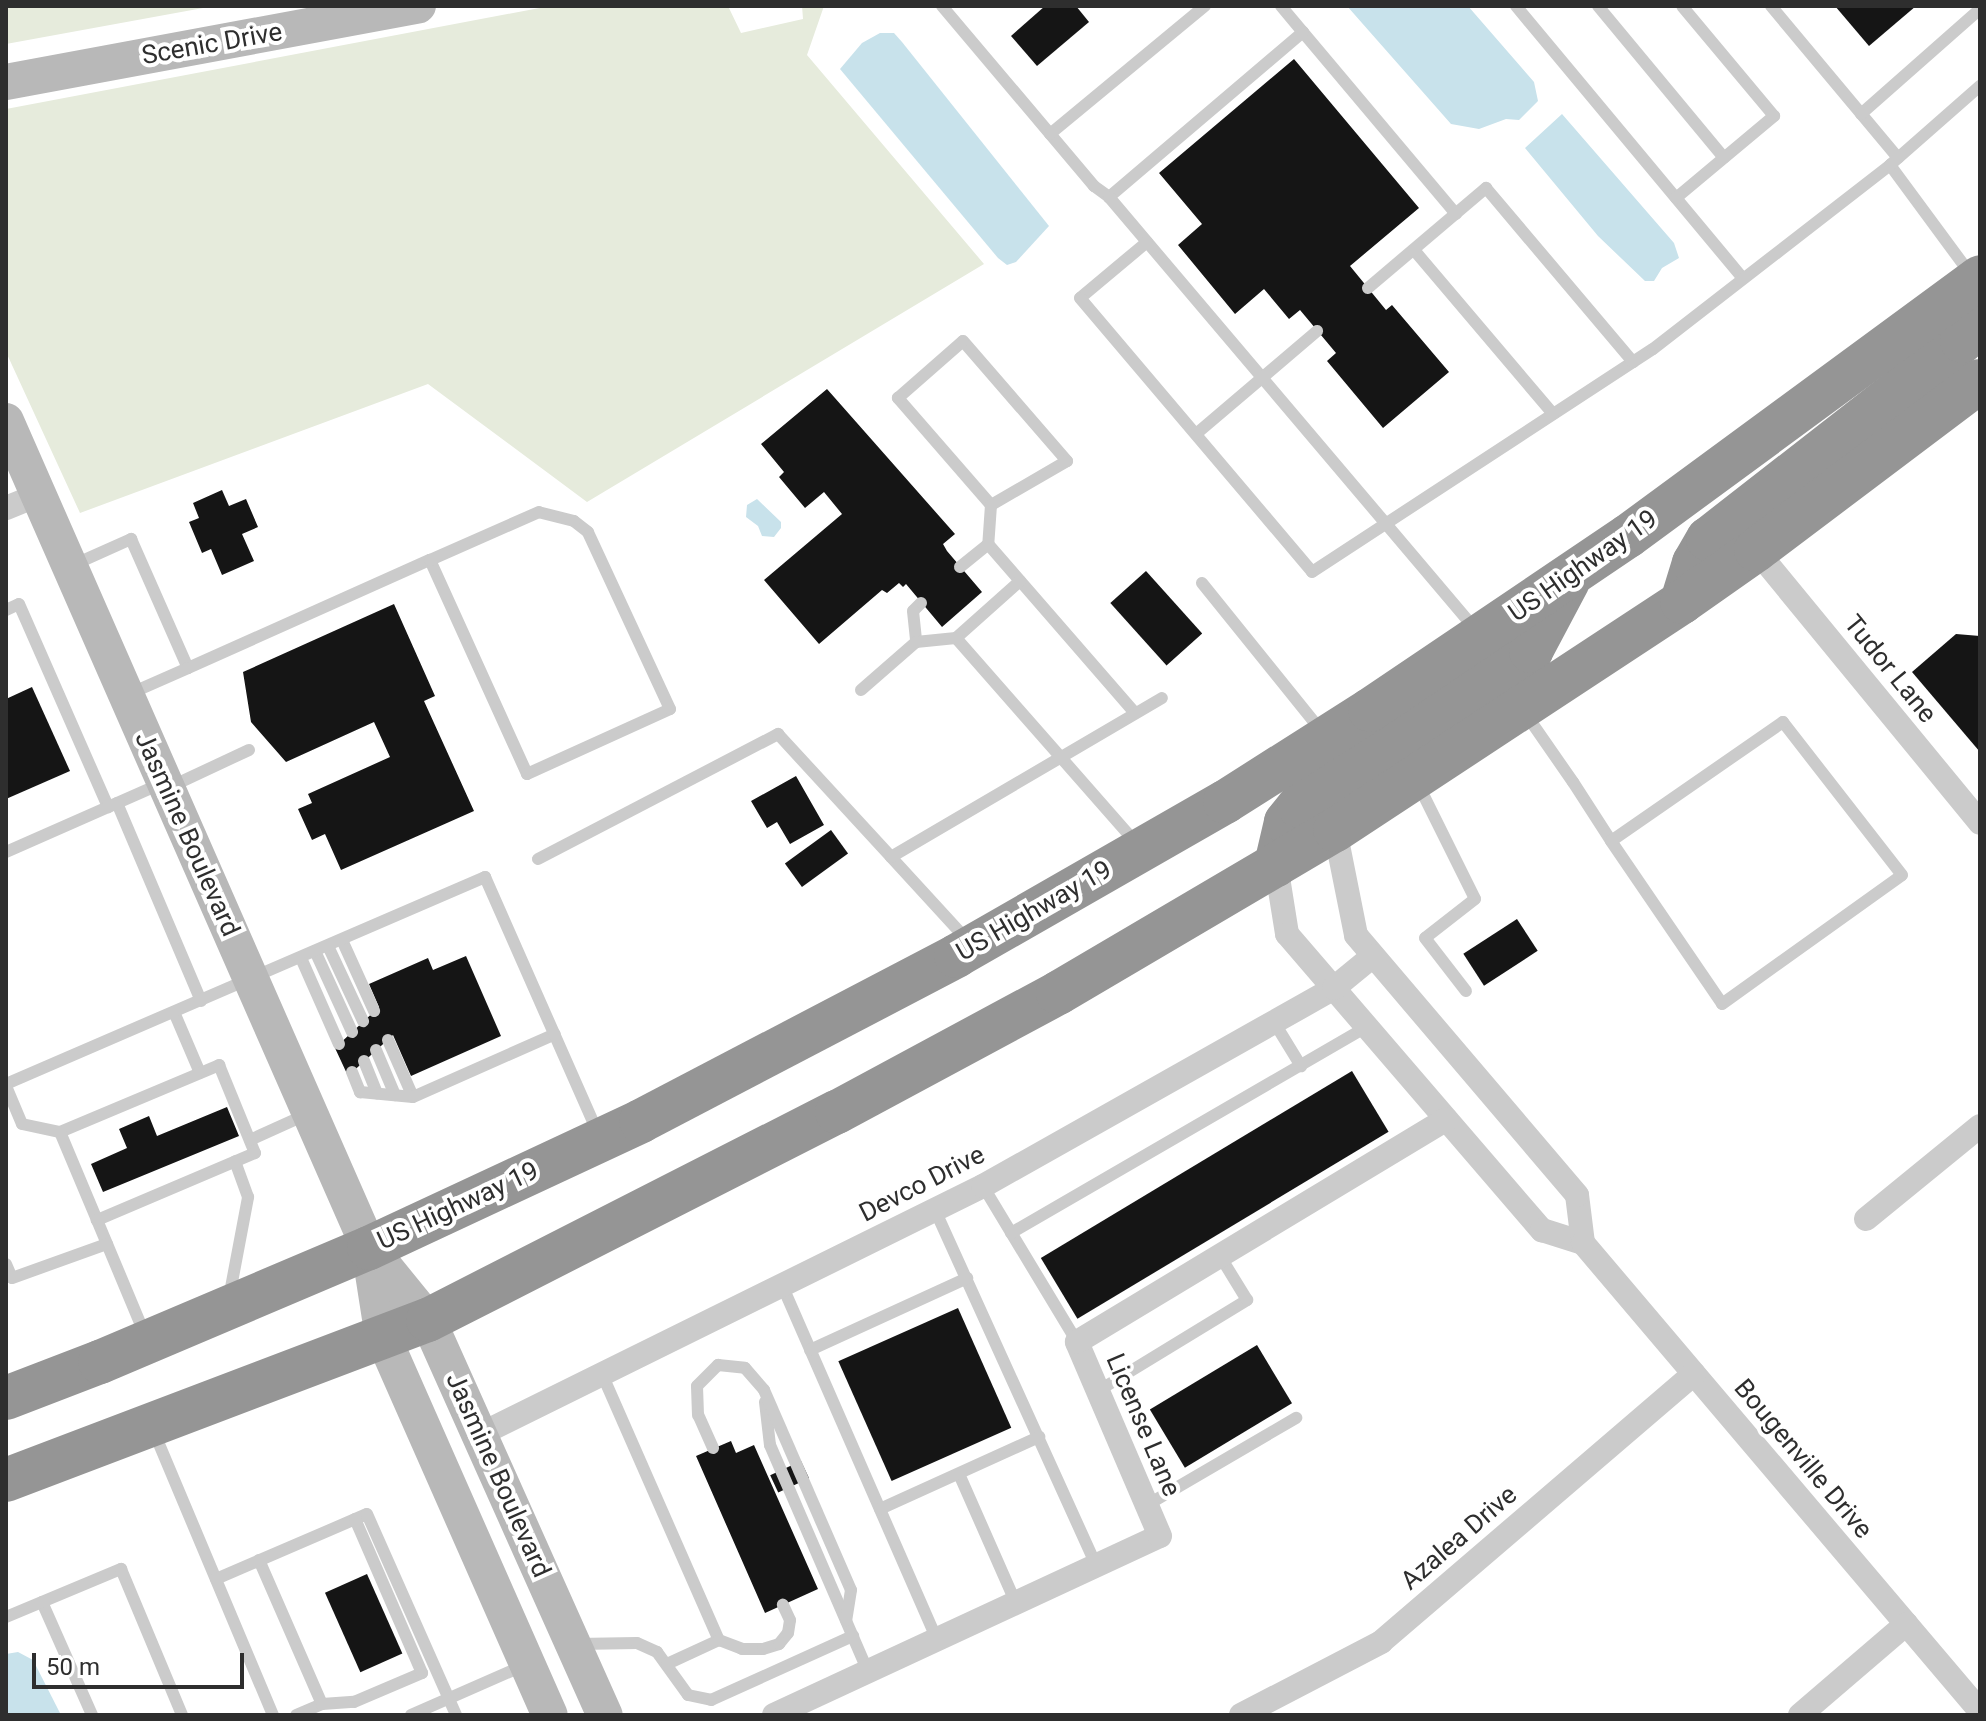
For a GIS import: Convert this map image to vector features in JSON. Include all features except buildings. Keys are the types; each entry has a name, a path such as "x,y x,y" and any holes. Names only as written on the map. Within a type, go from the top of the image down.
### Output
{"highway":[{"name":"US Highway 19","path":"6,1398 148,1342 369,1248 601,1139 815,1033 973,946 1327,737 1481,636 1571,575 1978,279"},
{"path":"1682,602 1694,563 1708,539 1962,341 1978,279"},
{"path":"6,1480 428,1320 837,1112 1003,1023 1335,830 1682,602 1980,381"},
{"path":"1276,865 1286,822 1299,806 1531,651 1571,575"}],"street":[{"name":"Scenic Drive","path":"6,82 418,6"},
{"name":"Jasmine Boulevard","path":"6,421 22,501 70,566 369,1248 383,1337 550,1715"},
{"name":"Tudor Lane","path":"1756,550 1980,823"},
{"path":"1276,865 1287,934 1542,1230 1583,1243 1577,1195 1356,935 1335,830"},
{"name":"Devco Drive","path":"479,1435 983,1186 1334,988 1373,956"},
{"name":"License Lane","path":"774,1715 1160,1536 1077,1342 1446,1119"},
{"path":"1866,1219 1980,1126"},
{"name":"Bougenville Drive","path":"1583,1243 1980,1711"},
{"name":"Jasmine Boulevard","path":"369,1248 428,1320 605,1715"},
{"name":"Azalea Drive","path":"1241,1715 1381,1642 1694,1374"},
{"path":"1800,1715 1906,1624"},
{"path":"527,1664 574,1644"}],"lane":[{"path":"942,6 1094,186 1109,197 1481,636"},
{"path":"1050,134 1205,6"},
{"path":"1281,6 1456,214"},
{"path":"1516,6 1743,278"},
{"path":"1598,6 1724,158"},
{"path":"1676,198 1774,116 1682,6"},
{"path":"1792,6 1776,11 1861,114 1978,279"},
{"path":"1861,114 1980,9"},
{"path":"1109,197 1303,32"},
{"path":"1147,242 1080,298 1312,572 1633,362 1894,161 1980,86"},
{"path":"1368,288 1486,188 1633,362"},
{"path":"1414,250 1553,414"},
{"path":"1196,434 1317,331"},
{"path":"991,505 1067,461 963,341 898,398 991,505 988,544 1135,713"},
{"path":"126,696 430,560 539,512 556,513 588,532 670,709 527,774 430,560"},
{"path":"70,566 131,539 188,668"},
{"path":"960,567 988,544"},
{"path":"861,690 916,642 956,638 1020,581"},
{"path":"1202,583 1327,737"},
{"path":"916,642 913,611 921,603"},
{"path":"6,610 19,604 201,1001"},
{"path":"956,638 1142,849"},
{"path":"891,857 1162,698"},
{"path":"1521,707 1611,841 1722,1004 1902,875 1783,722 1611,841"},
{"path":"538,859 778,734 973,946"},
{"path":"6,852 249,750"},
{"path":"1415,777 1475,899 1425,938 1466,991"},
{"path":"97,1220 255,1153 219,1065 60,1132 22,1124 6,1085 485,877 601,1139"},
{"path":"342,940 374,1011"},
{"path":"328,946 363,1021"},
{"path":"315,951 352,1032"},
{"path":"301,958 339,1044"},
{"path":"174,1012 200,1073"},
{"path":"1274,1022 1301,1066"},
{"path":"1011,1233 1367,1027"},
{"path":"352,1072 360,1092 413,1097 555,1034"},
{"path":"388,1040 413,1097"},
{"path":"376,1050 395,1095"},
{"path":"364,1061 377,1093"},
{"path":"250,1140 310,1113"},
{"path":"60,1132 148,1342"},
{"path":"227,1308 248,1197 235,1161"},
{"path":"983,1186 1077,1342"},
{"path":"935,1210 1096,1565"},
{"path":"6,1264 12,1278 107,1244"},
{"path":"1098,1391 1247,1300 1220,1256"},
{"path":"810,1350 967,1278"},
{"path":"782,1285 937,1639"},
{"path":"713,1448 698,1415 695,1401 697,1386 706,1373 718,1365 732,1364 745,1368 764,1390 770,1445 868,1671"},
{"path":"602,1374 719,1640 742,1649 763,1649 779,1644 788,1633 790,1620 783,1605"},
{"path":"1147,1505 1296,1418"},
{"path":"152,1425 273,1715"},
{"path":"880,1509 1039,1437"},
{"path":"959,1474 1016,1603"},
{"path":"216,1579 367,1514 456,1715"},
{"path":"296,1715 322,1704 354,1702 422,1673 355,1519"},
{"path":"259,1560 322,1704"},
{"path":"6,1617 121,1569 182,1715"},
{"path":"42,1602 92,1715"},
{"path":"574,1644 637,1643 657,1652 688,1695 711,1700 853,1636"},
{"path":"667,1664 719,1640"},
{"path":"411,1715 527,1664"}],"shaded area":[{"path":"6,6 214,6 6,44"},
{"path":"550,6 728,6 741,33 803,19 802,6 824,6 807,55 984,264 587,502 428,384 80,513 6,352 6,109"}],"water":[{"path":"1347,6 1468,6 1534,82 1538,101 1519,120 1506,119 1479,129 1451,124"},
{"path":"880,33 894,33 902,42 1049,226 1016,262 1007,265 998,258 840,69 862,43"},
{"path":"1562,114 1674,243 1679,258 1662,268 1654,281 1645,281 1598,236 1525,148"},
{"path":"757,499 781,522 781,528 774,537 762,536 758,526 746,517 747,505"},
{"path":"18,1652 33,1660 61,1715 9,1715 6,1708 6,1654"}]}
